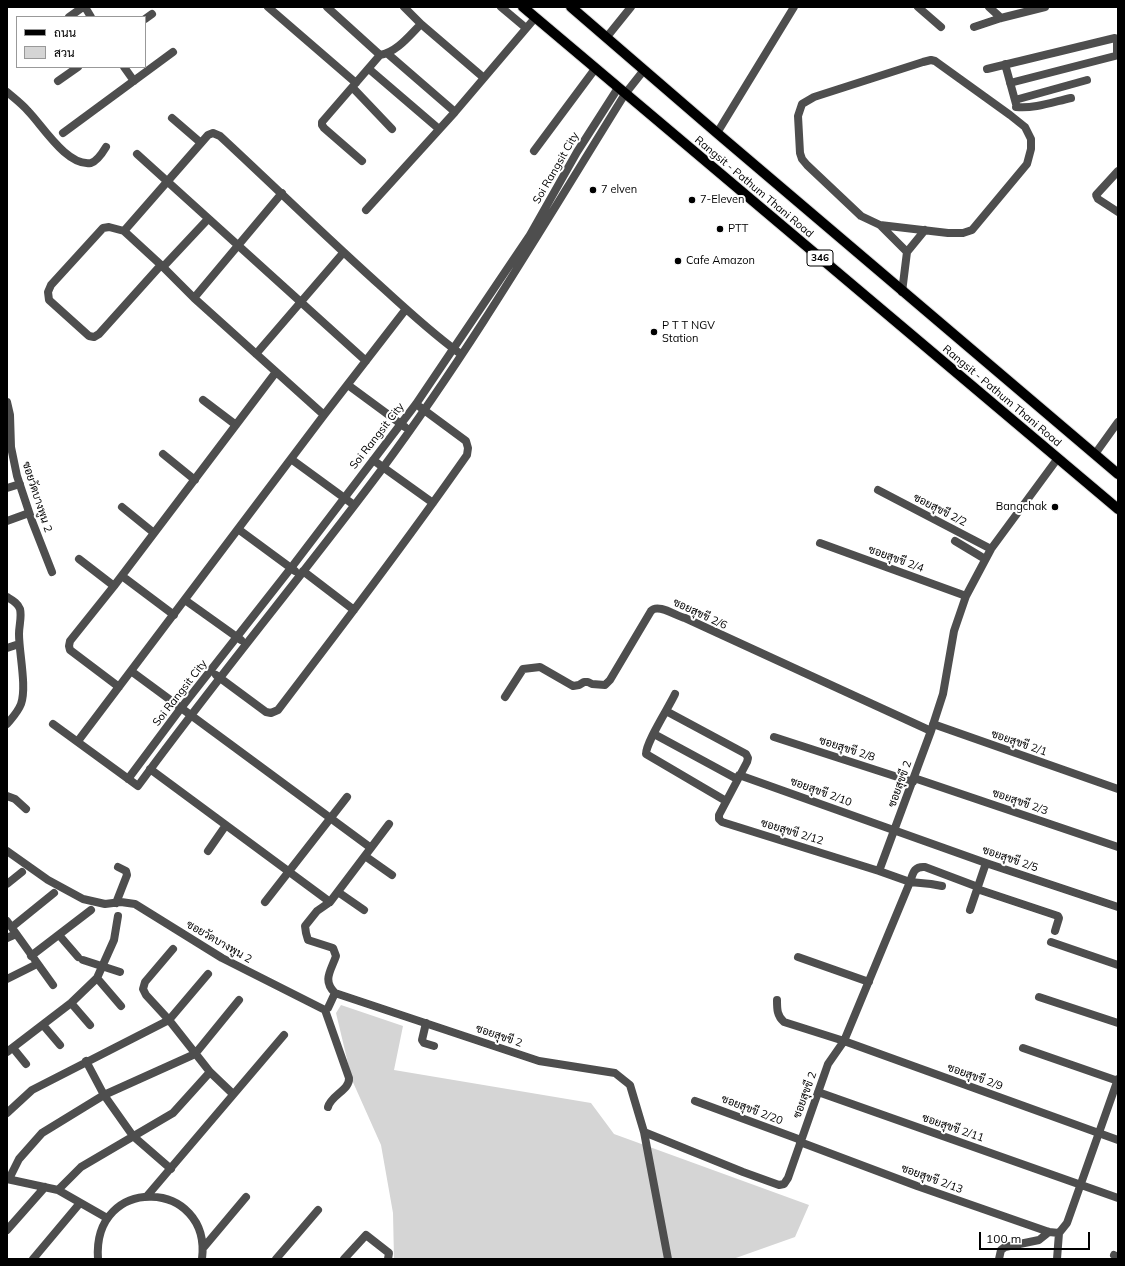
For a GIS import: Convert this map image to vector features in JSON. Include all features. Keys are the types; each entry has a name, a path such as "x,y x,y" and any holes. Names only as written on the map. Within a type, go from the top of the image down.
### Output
{"main road":[{"name":"Rangsit - Pathum Thani Road","path":"523,7 1118,508"},
{"name":"Rangsit - Pathum Thani Road","path":"571,7 902,292 1118,474"}],"street":[{"path":"70,16 84,7 90,16"},
{"path":"268,7 354,86 392,129"},
{"path":"327,7 455,112"},
{"path":"404,7 421,24 484,78"},
{"path":"501,7 526,28"},
{"path":"606,38 630,7"},
{"path":"717,133 794,7"},
{"path":"918,7 941,27"},
{"path":"989,7 1001,18"},
{"path":"974,27 1001,18 1045,7"},
{"path":"366,210 455,112 535,18"},
{"path":"362,161 322,125 322,122 384,54 394,50 421,24"},
{"path":"987,68 1115,38 1117,40 1117,54 1115,56 1010,83"},
{"path":"63,133 173,52"},
{"path":"880,226 948,233 963,233 972,230 1027,164 1031,149 1029,134 1025,127 935,61 931,60 923,62 814,97 802,104 798,116 800,153 802,159 861,216 880,226 907,252"},
{"path":"1005,64 1015,104 1010,115"},
{"path":"58,81 77,68"},
{"path":"125,68 134,81"},
{"path":"369,69 439,130"},
{"path":"534,151 595,69"},
{"path":"621,91 644,70"},
{"path":"1015,104 1087,80"},
{"name":"Soi Rangsit City","path":"621,91 543,226 462,356 424,410 354,505 138,786 128,779 181,708 237,638 416,404 530,235 577,152 621,91"},
{"path":"7,92 27,110 59,148 70,156 90,163 94,161 106,148"},
{"path":"1015,104 1024,108 1071,98"},
{"path":"172,118 201,143"},
{"path":"124,232 208,135 213,133 220,136 282,193 343,253 406,310 462,356"},
{"path":"137,154 300,303 366,361"},
{"path":"1118,171 1096,195 1098,199 1118,211"},
{"path":"194,298 282,193"},
{"path":"208,218 162,266 99,334 94,337 89,336 49,300 48,292 51,285 103,228 110,227 124,232 162,266 194,298 324,415"},
{"path":"902,292 907,252 925,230"},
{"path":"256,354 343,253"},
{"path":"78,741 324,415 406,310"},
{"path":"118,687 70,650 68,646 70,641 122,576 276,372"},
{"path":"348,385 409,430"},
{"path":"203,400 236,425"},
{"name":"ซอยวัดบางพูน 2","path":"7,402 10,415 9,439 20,484 29,513 52,572"},
{"path":"210,672 266,712 272,713 278,710 354,610 467,455 468,448 466,441 416,404"},
{"path":"1095,454 1118,422"},
{"path":"163,454 195,480"},
{"name":"ซอยสุขขี 2","path":"879,871 914,780 943,694 954,631 966,596 991,549 1058,458"},
{"path":"291,459 354,505"},
{"path":"373,460 382,468 433,503"},
{"path":"7,488 20,484"},
{"name":"ซอยสุขขี 2/2","path":"878,490 991,549"},
{"path":"122,507 154,533"},
{"path":"7,521 29,513"},
{"path":"238,529 291,568 301,573 354,610"},
{"path":"955,542 985,560"},
{"name":"ซอยสุขขี 2/4","path":"820,543 966,596"},
{"path":"79,559 114,586"},
{"path":"122,576 174,614"},
{"path":"7,597 15,602 20,608 21,618 19,644 22,670 21,703 17,712 7,724"},
{"path":"184,600 246,645"},
{"name":"ซอยสุขขี 2/6","path":"505,697 523,669 529,667 540,667 573,686 580,685 584,682 605,685 610,680 651,611 658,608 686,618 932,728"},
{"path":"7,648 19,644"},
{"path":"131,671 371,848"},
{"path":"675,694 654,734 646,754 648,757 726,800"},
{"name":"ซอยสุขขี 2/12","path":"666,711 746,754 747,762 719,815 719,819 722,822 879,871"},
{"path":"54,724 128,779"},
{"name":"ซอยสุขขี 2/1","path":"932,728 1118,789"},
{"name":"ซอยสุขขี 2/10","path":"654,734 738,777 895,830"},
{"name":"ซอยสุขขี 2/8","path":"774,737 914,780"},
{"path":"150,769 330,902"},
{"name":"ซอยสุขขี 2/3","path":"914,780 1118,847"},
{"path":"7,796 15,799 26,809"},
{"path":"265,902 347,797"},
{"path":"328,1107 329,1104 350,1082 326,1009 334,996 329,987 328,980 336,956 333,948 308,940 305,926 317,911 330,902 389,824"},
{"path":"208,851 226,825"},
{"name":"ซอยสุขขี 2/5","path":"895,830 986,863 1118,907"},
{"name":"ซอยวัดบางพูน 2","path":"7,851 48,880 79,897 99,903 135,904 222,958 326,1009"},
{"path":"365,856 392,875"},
{"path":"970,910 986,863"},
{"path":"116,903 127,875 126,871 118,866"},
{"name":"ซอยสุขขี 2","path":"334,996 539,1061 615,1073 630,1085 644,1132 779,1185 784,1184 788,1178 828,1064 844,1041 915,869 919,866 925,867 977,888"},
{"path":"879,871 910,882 942,886"},
{"path":"7,884 22,872"},
{"path":"977,888 1058,916 1059,918 1055,931"},
{"path":"338,892 364,910"},
{"path":"7,938 11,927 54,893"},
{"path":"31,956 91,910"},
{"path":"26,1064 10,1050 71,1003 97,978 114,940 118,916"},
{"path":"11,927 53,985"},
{"path":"60,935 80,959 120,972"},
{"path":"1051,942 1118,965"},
{"path":"173,949 145,982 143,989 146,995 169,1020 210,1072 233,1094"},
{"path":"798,957 869,982"},
{"path":"7,979 37,964"},
{"path":"7,1112 32,1090 86,1061 169,1020 208,974"},
{"path":"97,978 121,1006"},
{"path":"1039,997 1118,1023"},
{"path":"107,1218 58,1190 8,1179 19,1159 42,1133 104,1095 195,1054 239,1000"},
{"name":"ซอยสุขขี 2/9","path":"777,1000 778,1014 780,1019 784,1022 844,1041 1118,1140"},
{"path":"71,1003 90,1024"},
{"path":"43,1024 60,1044"},
{"path":"426,1025 422,1037 424,1043 434,1046"},
{"path":"147,1196 284,1035"},
{"path":"1023,1048 1118,1081 1067,1223 1059,1232 1057,1259"},
{"path":"86,1061 104,1095 133,1136 171,1169"},
{"path":"58,1190 81,1167 173,1113 210,1072"},
{"name":"ซอยสุขขี 2/11","path":"818,1092 1118,1198"},
{"name":"ซอยสุขขี 2/20","path":"695,1101 800,1142"},
{"path":"644,1132 668,1259"},
{"name":"ซอยสุขขี 2/13","path":"800,1142 917,1186 1049,1232 1059,1232"},
{"path":"7,1230 44,1187"},
{"path":"98,1259 97,1245 100,1231 107,1218 118,1207 132,1199 147,1196 164,1198 180,1204 192,1216 200,1230 204,1247 202,1259"},
{"path":"204,1247 246,1197"},
{"path":"33,1259 80,1203"},
{"path":"276,1259 318,1210"},
{"path":"999,1259 1001,1250 1005,1247 1039,1240 1049,1232"},
{"path":"344,1259 366,1235 389,1253 388,1259"}],"green space":[{"path":"341,1005 403,1026 394,1070 591,1103 614,1134 809,1205 795,1237 733,1259 394,1259 393,1213 381,1145 352,1080 336,1013"}],"place":[{"name":"7 elven","path":"593,190"},
{"name":"7-Eleven","path":"692,200"},
{"name":"PTT","path":"720,229"},
{"name":"Cafe Amazon","path":"678,261"},
{"name":"P T T NGV Station","path":"654,332"},
{"name":"Bangchak","path":"1055,507"}]}
